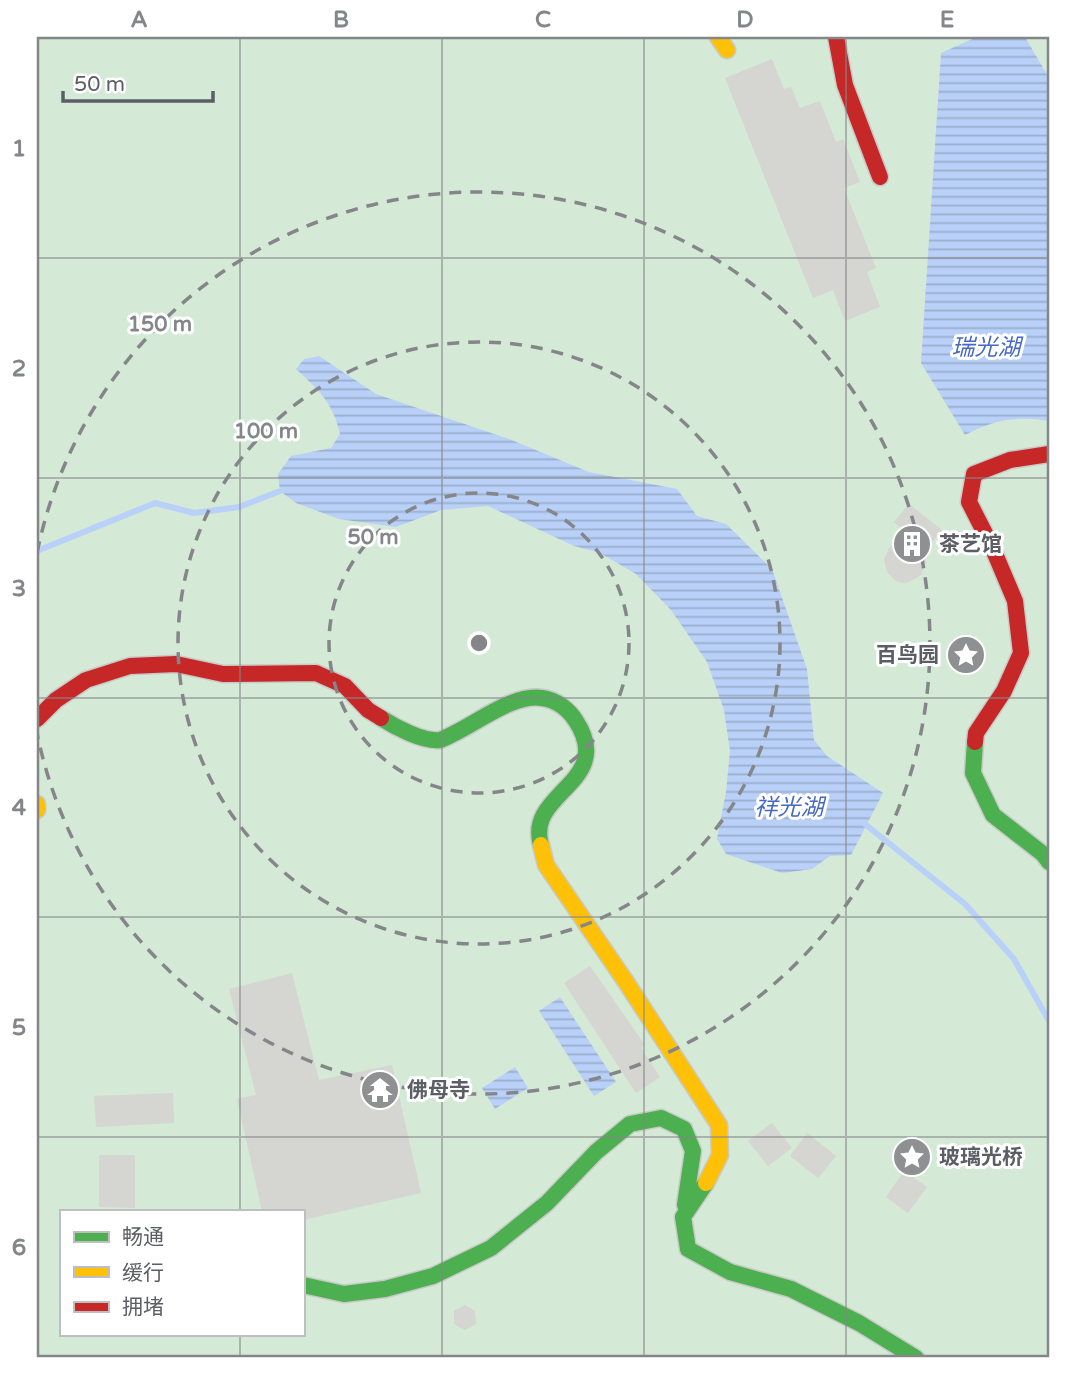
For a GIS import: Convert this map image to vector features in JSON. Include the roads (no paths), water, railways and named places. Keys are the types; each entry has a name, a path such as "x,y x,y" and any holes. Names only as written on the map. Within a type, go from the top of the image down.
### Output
{"street":[{"path":"835,37 845,85 880,177"},
{"path":"1049,454 995,464 974,474 969,502 1015,601 1021,653 1004,691 976,733 973,774 993,815 1043,854 1049,862"},
{"path":"37,719 56,700 86,680 130,666 176,664 223,674 316,673 345,686 368,710 404,732 440,740 511,702 542,698 568,709 586,737 586,761 576,778 548,806 537,833 546,865 719,1125 720,1155 703,1189 683,1217"},
{"path":"37,803 37,810"},
{"path":"304,1285 344,1294 385,1289 433,1276 491,1248 547,1203 596,1152 630,1124 661,1118 684,1129 693,1151 683,1217 688,1249 730,1272 791,1289 859,1323 916,1358"}],"water":[{"name":"瑞光湖","path":"977,37 1025,37 1049,78 1049,421 1006,420 986,425 965,435 921,363 941,53"},
{"name":"祥光湖","path":"319,356 376,394 509,439 589,472 677,489 697,516 726,524 772,569 807,669 814,740 827,756 883,793 851,855 830,856 812,869 782,873 726,854 717,839 730,751 724,710 707,662 671,610 636,574 600,553 574,546 488,506 441,510 396,527 339,519 296,503 280,491 278,474 291,456 331,448 340,434 324,398 296,369 304,359"},
{"path":"560,997 616,1082 594,1096 539,1011"},
{"path":"515,1067 528,1088 495,1109 482,1088"}],"waterway":[{"path":"37,551 155,503 194,513 239,507 280,491"},
{"path":"866,825 965,904 1014,959 1049,1021"}],"place":[{"name":"茶艺馆","path":"912,544"},
{"name":"百鸟园","path":"966,655"},
{"name":"佛母寺","path":"380,1090"},
{"name":"玻璃光桥","path":"912,1157"}]}
